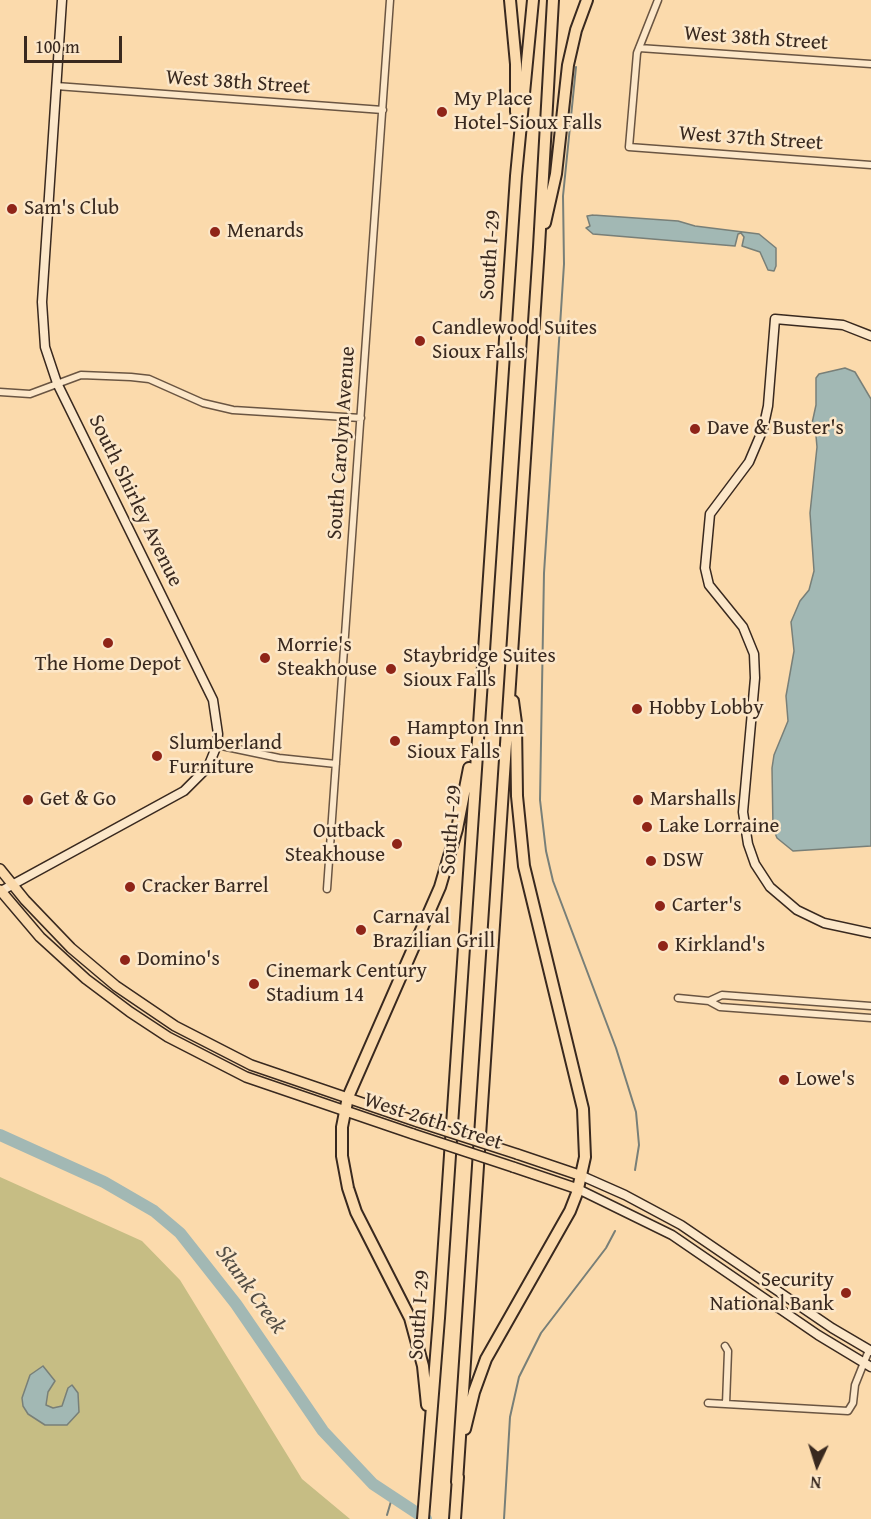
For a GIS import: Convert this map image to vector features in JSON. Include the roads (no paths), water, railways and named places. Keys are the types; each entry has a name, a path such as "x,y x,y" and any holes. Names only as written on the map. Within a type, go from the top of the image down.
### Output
{"highway":[{"path":"510,0 516,64 516,176"},
{"name":"South I-29","path":"423,1519 516,176 533,0"},
{"path":"455,1519 539,247 553,0"},
{"path":"539,247 555,182 568,65 576,30 587,0"},
{"path":"457,1487 466,1422 486,1359 570,1210 582,1176 586,1141 583,1109 524,866 517,796 516,723 510,678"},
{"path":"427,1471 427,1407 420,1351 402,1300 351,1200 342,1156 345,1112 348,1097 440,887 462,808 480,703"}],"main road":[{"name":"West 26th Street","path":"0,869 13,886 79,955 156,1014 215,1048 252,1065 582,1176"},
{"name":"West 26th Street","path":"1,891 62,958 107,996 149,1025 209,1060 246,1077 345,1112 578,1189"}],"street":[{"name":"South Shirley Avenue","path":"1,891 184,791 202,776 217,746 217,713 213,700 57,384 45,347 41,317 62,0"},
{"name":"South Carolyn Avenue","path":"327,889 390,0"},
{"path":"639,48 657,0"},
{"name":"West 38th Street","path":"639,48 871,64"},
{"name":"West 37th Street","path":"639,48 629,147 871,165"},
{"name":"West 38th Street","path":"56,86 382,110"},
{"path":"871,336 843,325 775,319 768,406 760,438 749,462 710,514 705,560 709,585 743,627 754,654 755,678 743,804 745,832 759,871 770,887 787,902 824,923 871,933"},
{"path":"0,393 30,394 92,374 149,380 203,403 233,410 361,418"},
{"path":"217,746 279,758 336,764"},
{"path":"709,1001 722,995 871,1006"},
{"path":"678,998 709,1001 720,1007 871,1018"},
{"name":"West 26th Street","path":"582,1176 644,1204 681,1225 870,1348"},
{"name":"West 26th Street","path":"578,1189 672,1235 869,1363"},
{"path":"725,1346 728,1351 726,1404"},
{"path":"708,1403 848,1412 853,1403 855,1385 869,1363 870,1348"}],"water":[{"path":"587,216 678,221 695,226 759,234 776,248 776,266 774,271 768,270 760,252 742,246 744,237 741,233 738,234 735,246 593,234 586,228 590,226"},
{"name":"Lake Lorraine","path":"845,368 855,372 871,399 871,846 793,851 777,838 773,828 772,768 774,755 788,721 786,696 794,651 791,622 800,601 809,590 814,571 810,513 817,447 816,436 811,428 816,405 816,378 819,374"},
{"path":"43,1366 55,1381 48,1392 46,1405 53,1408 62,1406 68,1388 72,1385 78,1393 79,1412 67,1425 45,1425 28,1414 23,1406 22,1398 30,1375"}],"waterway":[{"path":"576,67 563,196 564,264 544,573 540,800 546,851 553,881 616,1048 636,1112 639,1145 635,1170"},
{"name":"Skunk Creek","path":"0,1135 104,1182 154,1211 180,1233 236,1304 323,1431 373,1484 426,1519"},
{"path":"504,1519 510,1417 519,1377 541,1333 606,1248 615,1231"},
{"path":"387,1515 392,1498"}],"place":[{"name":"My Place Hotel-Sioux Falls","path":"442,112"},
{"name":"Sam's Club","path":"12,209"},
{"name":"Menards","path":"215,232"},
{"name":"Candlewood Suites Sioux Falls","path":"420,341"},
{"name":"Dave & Buster's","path":"695,429"},
{"name":"The Home Depot","path":"108,643"},
{"name":"Morrie's Steakhouse","path":"265,658"},
{"name":"Staybridge Suites Sioux Falls","path":"391,669"},
{"name":"Hobby Lobby","path":"637,709"},
{"name":"Hampton Inn Sioux Falls","path":"395,741"},
{"name":"Slumberland Furniture","path":"157,756"},
{"name":"Get & Go","path":"28,800"},
{"name":"Marshalls","path":"638,800"},
{"name":"Lake Lorraine","path":"647,827"},
{"name":"Outback Steakhouse","path":"397,844"},
{"name":"DSW","path":"651,861"},
{"name":"Cracker Barrel","path":"130,887"},
{"name":"Carter's","path":"660,906"},
{"name":"Carnaval Brazilian Grill","path":"361,930"},
{"name":"Kirkland's","path":"663,946"},
{"name":"Domino's","path":"125,960"},
{"name":"Cinemark Century Stadium 14","path":"254,984"},
{"name":"Lowe's","path":"784,1080"},
{"name":"Security National Bank","path":"846,1293"}]}
